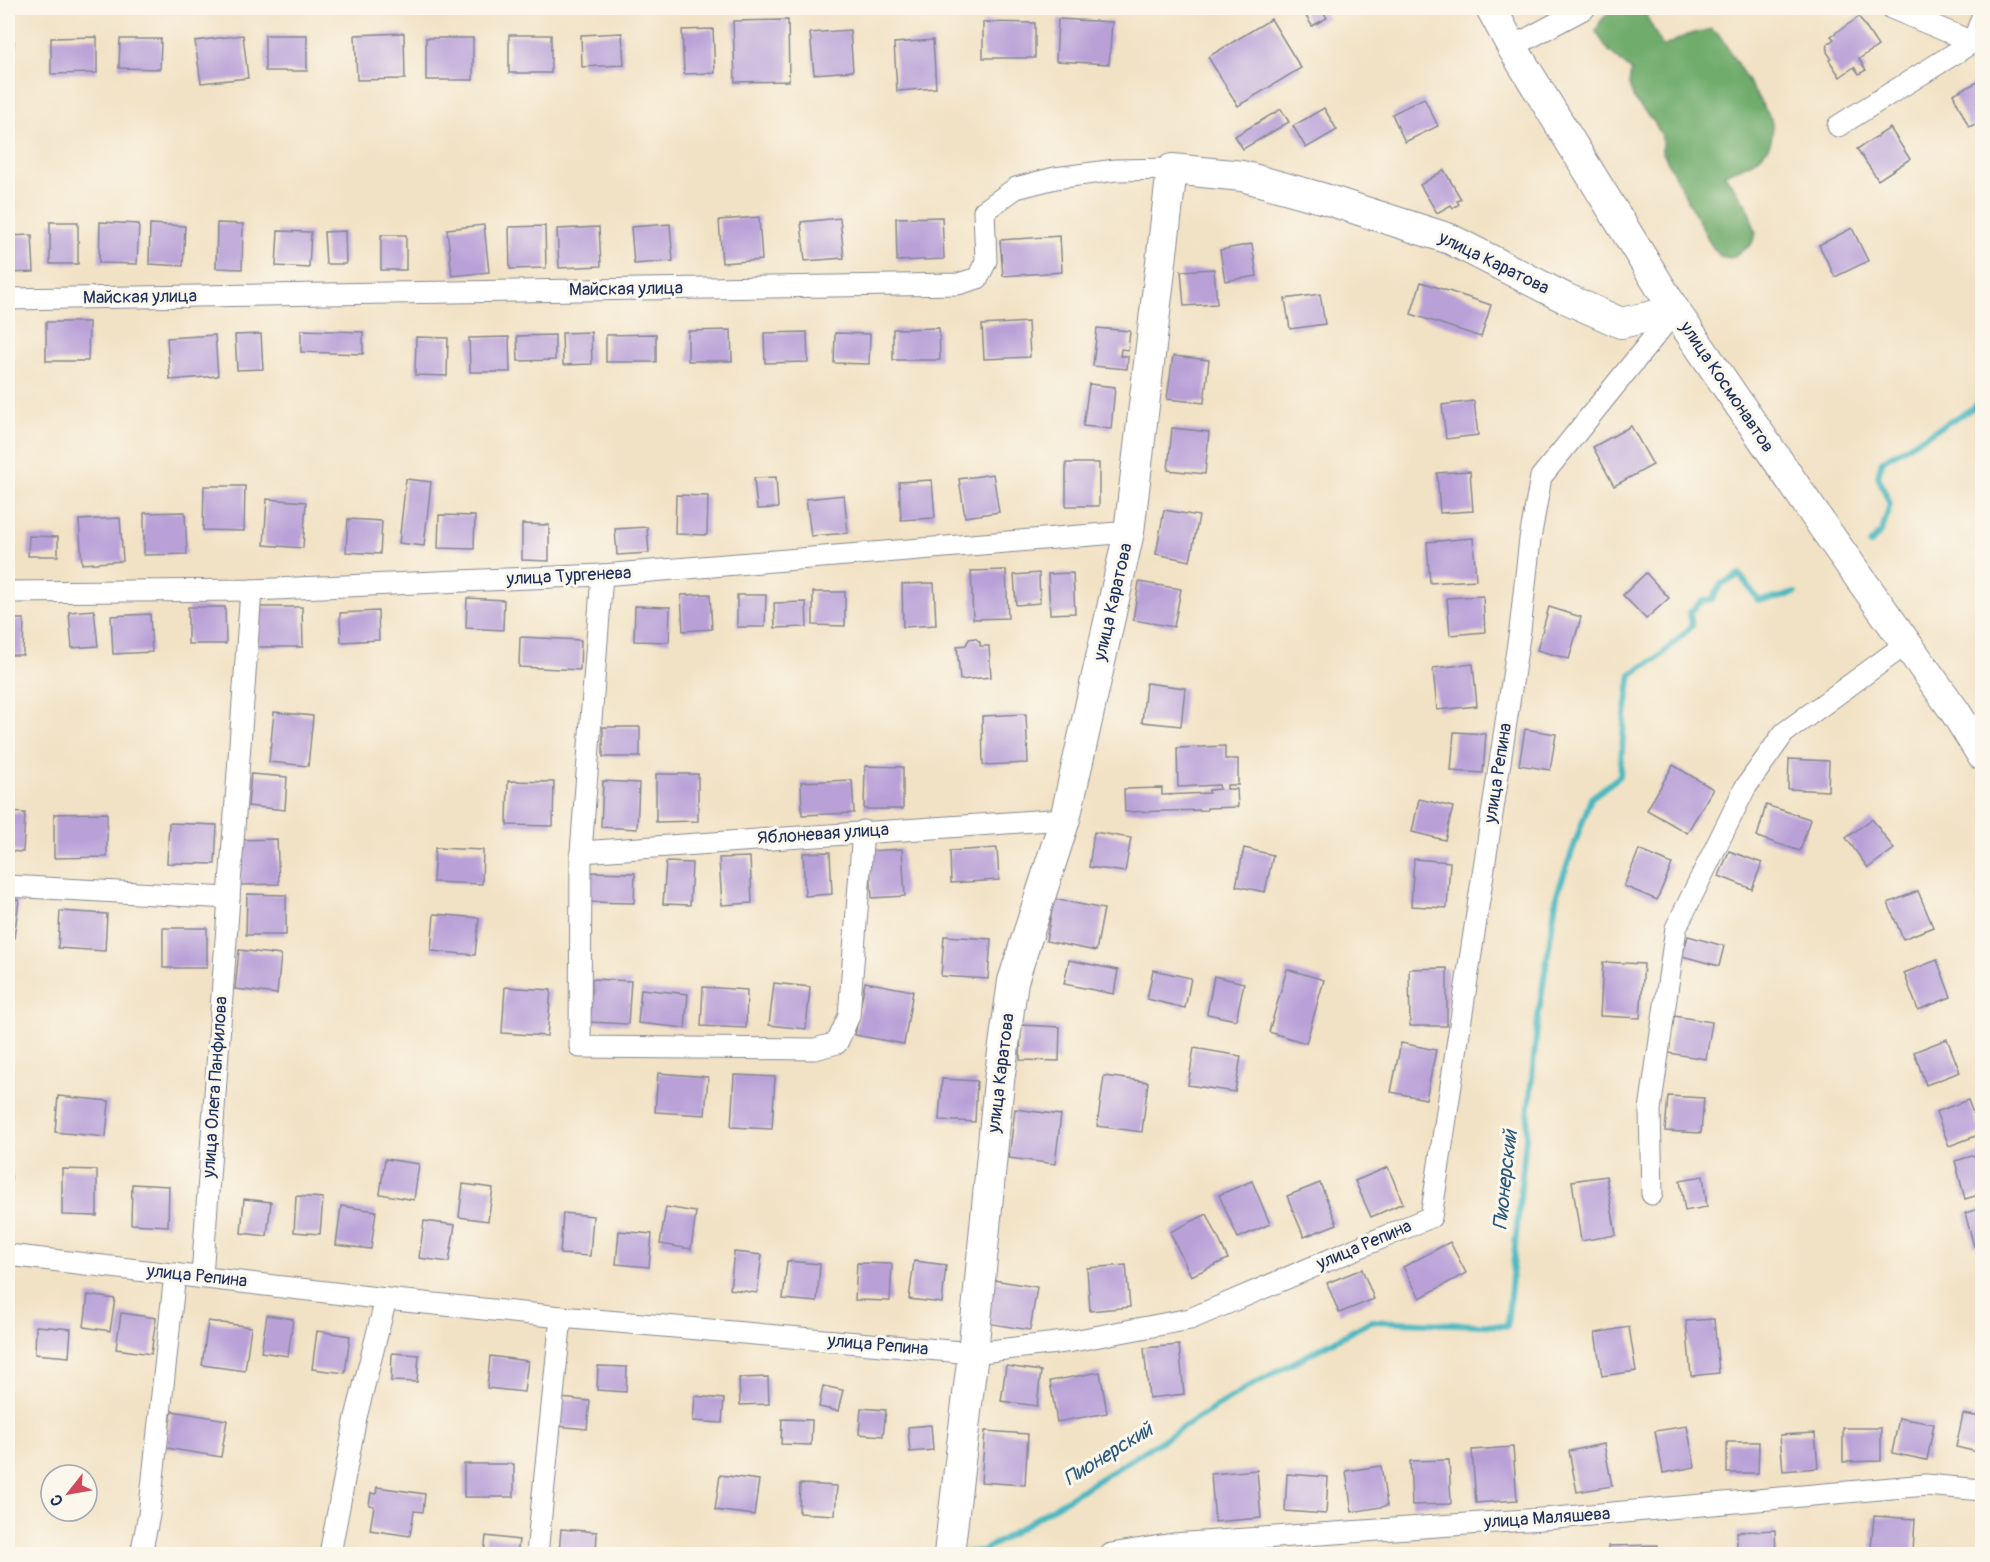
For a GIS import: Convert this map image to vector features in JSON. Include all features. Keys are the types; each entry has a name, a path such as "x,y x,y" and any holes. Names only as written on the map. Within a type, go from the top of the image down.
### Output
{"street":[{"name":"улица Космонавтов","path":"1491,8 1512,47 1675,311 1983,755"},
{"path":"1512,47 1585,8"},
{"path":"1891,8 1978,44"},
{"path":"1838,126 1978,44 1983,17"},
{"name":"улица Каратова","path":"949,1554 973,1353 999,1081 1013,981 1065,819 1129,532 1172,169 1242,176 1325,199 1450,239 1565,298 1621,323 1675,311"},
{"name":"Майская улица","path":"8,299 958,284 978,278 987,261 984,211 1016,188 1055,178 1116,170 1172,169"},
{"name":"улица Репина","path":"8,1255 561,1317 973,1353 1073,1341 1191,1318 1431,1217 1541,477 1675,311"},
{"name":"улица Тургенева","path":"8,592 251,590 602,575 1129,532"},
{"path":"602,575 581,852 580,1047 815,1049 837,1044 849,1016 863,831"},
{"name":"улица Олега Панфилова","path":"202,1276 251,590"},
{"path":"1652,1194 1650,1110 1676,928 1745,788 1784,733 1906,644"},
{"name":"Яблоневая улица","path":"581,852 1065,819"},
{"path":"8,886 229,898"},
{"path":"141,1554 156,1461 175,1274"},
{"path":"330,1554 356,1417 386,1299"},
{"path":"537,1554 561,1317"},
{"name":"улица Маляшева","path":"1111,1554 1173,1544 1556,1518 1926,1485 1983,1490"}],"green space":[{"path":"1613,8 1642,8 1663,47 1687,35 1711,29 1720,36 1771,119 1771,141 1767,149 1753,161 1724,174 1747,206 1756,233 1751,245 1731,258 1720,256 1712,246 1662,151 1662,136 1654,122 1634,99 1629,85 1631,70 1609,51 1596,32 1600,22"}],"building":[{"path":"1301,8 1321,8 1327,18 1312,26"},
{"path":"1859,17 1878,46 1859,59 1866,70 1859,74 1854,67 1840,77 1829,60 1831,58 1827,52 1828,44 1834,39 1831,36"},
{"path":"1058,19 1112,22 1109,64 1056,61"},
{"path":"1271,19 1301,68 1238,106 1208,57"},
{"path":"788,20 789,81 735,82 733,21"},
{"path":"983,22 1035,23 1035,58 983,58"},
{"path":"713,29 715,73 684,74 682,30"},
{"path":"850,30 853,71 814,74 810,33"},
{"path":"404,33 405,79 357,80 355,35"},
{"path":"622,33 624,65 582,67 581,35"},
{"path":"243,35 248,78 201,83 195,41"},
{"path":"265,35 307,35 307,71 265,71"},
{"path":"509,35 551,35 551,73 509,73"},
{"path":"97,37 97,73 51,74 51,38"},
{"path":"426,38 473,38 473,80 426,80"},
{"path":"120,39 161,39 160,69 119,68"},
{"path":"933,40 936,88 897,91 894,43"},
{"path":"8,41 14,41 11,80 8,80"},
{"path":"1982,80 1982,121 1969,127 1953,94"},
{"path":"1424,98 1438,126 1405,142 1392,114"},
{"path":"1324,108 1337,130 1306,148 1293,126"},
{"path":"1281,109 1289,122 1243,149 1235,136"},
{"path":"1890,128 1910,159 1878,180 1857,149"},
{"path":"1444,170 1461,199 1457,201 1459,204 1453,208 1451,205 1437,213 1420,185"},
{"path":"759,217 762,260 722,263 719,220"},
{"path":"942,217 944,259 897,261 896,218"},
{"path":"840,218 844,258 805,261 801,222"},
{"path":"50,222 78,222 78,264 50,264"},
{"path":"100,222 139,224 137,264 99,263"},
{"path":"217,223 243,224 242,269 216,268"},
{"path":"150,224 185,226 183,266 149,264"},
{"path":"670,224 673,261 634,264 631,227"},
{"path":"484,225 489,272 452,276 447,229"},
{"path":"545,226 546,268 510,269 509,227"},
{"path":"599,227 601,266 559,268 557,229"},
{"path":"1852,228 1868,261 1835,277 1819,245"},
{"path":"278,231 311,232 309,268 276,266"},
{"path":"345,231 346,264 326,264 324,232"},
{"path":"32,235 34,272 8,273 8,236"},
{"path":"381,235 406,235 406,270 381,270"},
{"path":"1060,236 1062,272 1003,276 1000,240"},
{"path":"1252,244 1257,276 1225,281 1220,250"},
{"path":"1214,269 1217,304 1184,306 1181,271"},
{"path":"1421,282 1491,305 1481,337 1411,314"},
{"path":"1320,294 1325,324 1290,329 1285,299"},
{"path":"46,322 89,322 88,361 46,361"},
{"path":"1028,322 1030,357 984,359 982,325"},
{"path":"939,328 940,360 893,360 893,329"},
{"path":"1097,328 1130,331 1128,350 1121,349 1120,356 1128,356 1127,369 1093,366"},
{"path":"301,330 363,332 363,354 301,352"},
{"path":"731,330 732,361 688,361 688,331"},
{"path":"591,332 592,364 563,365 562,333"},
{"path":"807,332 808,362 765,363 764,333"},
{"path":"835,333 870,334 869,364 834,363"},
{"path":"261,334 263,369 237,370 235,335"},
{"path":"656,334 656,362 606,362 606,335"},
{"path":"215,335 218,376 170,380 167,338"},
{"path":"555,335 555,360 518,361 517,336"},
{"path":"416,337 448,338 447,376 415,375"},
{"path":"509,337 510,372 470,372 469,338"},
{"path":"1173,356 1209,360 1204,403 1167,399"},
{"path":"1089,384 1115,387 1111,429 1083,426"},
{"path":"1474,401 1478,435 1446,439 1442,405"},
{"path":"1631,426 1653,465 1614,486 1593,447"},
{"path":"1172,428 1209,432 1205,474 1168,470"},
{"path":"1066,463 1099,463 1099,506 1066,506"},
{"path":"1470,471 1473,511 1440,513 1437,473"},
{"path":"993,474 999,512 965,517 959,479"},
{"path":"776,477 778,508 757,509 754,478"},
{"path":"1982,477 1982,489 1977,481"},
{"path":"406,479 431,482 424,546 399,543"},
{"path":"932,480 935,518 901,520 899,482"},
{"path":"204,486 245,486 244,531 203,530"},
{"path":"676,495 708,496 707,535 675,534"},
{"path":"844,495 848,533 811,536 806,499"},
{"path":"267,499 306,502 303,548 264,545"},
{"path":"1164,510 1199,516 1190,561 1156,554"},
{"path":"185,512 187,554 144,555 144,513"},
{"path":"439,515 475,516 474,549 438,548"},
{"path":"120,518 123,561 82,564 79,520"},
{"path":"348,519 382,521 380,554 346,552"},
{"path":"522,524 549,525 549,561 522,560"},
{"path":"647,527 649,553 617,555 615,529"},
{"path":"29,536 58,537 58,556 28,556"},
{"path":"1473,538 1476,580 1430,583 1427,542"},
{"path":"1006,570 1008,618 973,619 971,571"},
{"path":"1039,573 1040,603 1016,605 1014,575"},
{"path":"1073,573 1075,613 1050,614 1048,574"},
{"path":"1646,573 1669,598 1646,619 1623,595"},
{"path":"1139,582 1181,589 1174,627 1133,620"},
{"path":"934,583 936,625 903,627 902,584"},
{"path":"813,592 845,592 845,626 813,625"},
{"path":"710,594 712,629 683,631 681,595"},
{"path":"737,595 766,595 765,627 737,627"},
{"path":"1483,596 1485,632 1450,635 1447,598"},
{"path":"467,598 504,600 503,630 466,628"},
{"path":"806,602 807,627 775,628 774,603"},
{"path":"635,606 670,607 669,642 634,641"},
{"path":"188,607 225,607 226,644 188,644"},
{"path":"256,607 302,607 303,647 257,647"},
{"path":"1549,607 1581,617 1569,659 1537,650"},
{"path":"94,610 98,646 72,648 69,612"},
{"path":"378,611 379,640 341,642 340,613"},
{"path":"150,614 152,652 113,654 111,616"},
{"path":"8,619 24,619 23,655 8,655"},
{"path":"520,637 581,640 580,670 519,667"},
{"path":"975,638 980,642 980,646 989,646 991,677 960,680 957,646 966,645 969,639"},
{"path":"1473,664 1477,706 1437,710 1433,668"},
{"path":"1146,683 1185,688 1181,726 1142,722"},
{"path":"274,712 313,716 308,766 269,762"},
{"path":"1026,714 1028,763 983,765 982,716"},
{"path":"603,727 640,727 640,757 603,757"},
{"path":"1525,729 1556,734 1550,770 1519,765"},
{"path":"1454,732 1486,734 1483,773 1451,771"},
{"path":"1225,746 1225,759 1238,759 1238,785 1227,785 1227,789 1237,789 1238,807 1125,812 1124,789 1162,788 1162,795 1209,793 1209,790 1220,789 1219,785 1178,787 1177,748"},
{"path":"1789,759 1829,761 1828,791 1788,789"},
{"path":"1673,765 1713,789 1687,833 1647,810"},
{"path":"865,766 903,767 903,809 864,809"},
{"path":"251,774 287,777 285,810 248,806"},
{"path":"656,774 698,774 698,821 656,822"},
{"path":"852,780 854,813 802,815 801,782"},
{"path":"508,781 554,782 553,826 507,825"},
{"path":"603,781 639,783 637,829 601,827"},
{"path":"1419,799 1453,807 1445,840 1412,832"},
{"path":"1766,805 1810,819 1800,851 1757,837"},
{"path":"8,812 25,813 23,852 8,851"},
{"path":"107,813 107,857 54,858 54,814"},
{"path":"1872,819 1894,849 1868,868 1846,838"},
{"path":"169,823 217,825 215,864 167,863"},
{"path":"1094,832 1131,838 1125,872 1089,867"},
{"path":"277,839 279,884 240,885 238,840"},
{"path":"435,848 483,850 482,884 433,882"},
{"path":"997,848 999,880 951,883 950,851"},
{"path":"1244,848 1273,855 1265,892 1236,886"},
{"path":"902,849 905,896 872,898 869,851"},
{"path":"1639,850 1672,864 1657,900 1624,886"},
{"path":"1729,851 1762,863 1752,889 1719,876"},
{"path":"830,852 832,894 805,896 803,853"},
{"path":"750,857 752,903 722,905 719,858"},
{"path":"1414,859 1450,862 1447,908 1411,906"},
{"path":"666,862 692,863 690,905 663,904"},
{"path":"587,872 635,873 634,903 586,902"},
{"path":"1918,891 1933,927 1903,939 1888,903"},
{"path":"247,894 286,895 286,935 246,935"},
{"path":"8,899 19,900 14,938 8,937"},
{"path":"1054,899 1104,909 1096,951 1046,941"},
{"path":"60,911 107,914 105,951 58,948"},
{"path":"434,914 479,918 475,955 431,951"},
{"path":"163,928 207,928 207,968 163,968"},
{"path":"944,936 991,939 988,979 941,976"},
{"path":"1688,936 1724,946 1719,966 1682,956"},
{"path":"239,950 281,955 277,994 235,989"},
{"path":"1069,960 1118,970 1114,994 1064,984"},
{"path":"1937,960 1951,997 1918,1010 1904,973"},
{"path":"1603,962 1644,964 1640,1018 1600,1016"},
{"path":"1447,968 1447,1026 1410,1026 1409,969"},
{"path":"1287,969 1324,980 1306,1043 1269,1032"},
{"path":"1153,970 1191,978 1185,1008 1147,999"},
{"path":"1214,976 1244,983 1236,1020 1207,1014"},
{"path":"592,979 631,981 628,1024 590,1022"},
{"path":"865,982 913,991 904,1044 855,1035"},
{"path":"774,983 810,987 806,1029 769,1025"},
{"path":"505,987 551,990 547,1036 502,1033"},
{"path":"703,987 747,990 746,1028 701,1026"},
{"path":"641,989 688,994 685,1028 638,1023"},
{"path":"1674,1016 1712,1022 1706,1059 1668,1053"},
{"path":"1021,1025 1060,1027 1059,1061 1020,1060"},
{"path":"1947,1039 1960,1072 1926,1085 1914,1052"},
{"path":"1401,1043 1436,1050 1426,1099 1391,1092"},
{"path":"1194,1048 1241,1056 1235,1092 1188,1085"},
{"path":"658,1073 708,1077 705,1115 655,1112"},
{"path":"734,1075 775,1077 772,1129 731,1127"},
{"path":"1104,1076 1148,1082 1142,1132 1097,1126"},
{"path":"942,1079 977,1081 975,1122 939,1120"},
{"path":"58,1096 109,1101 106,1137 55,1132"},
{"path":"1668,1096 1704,1098 1701,1133 1665,1131"},
{"path":"1968,1100 1981,1134 1949,1146 1936,1112"},
{"path":"1015,1109 1061,1115 1055,1164 1009,1158"},
{"path":"1982,1153 1982,1194 1965,1199 1955,1161"},
{"path":"385,1159 419,1164 414,1200 380,1194"},
{"path":"1388,1167 1403,1203 1371,1217 1355,1181"},
{"path":"62,1169 97,1170 97,1216 62,1215"},
{"path":"8,1176 11,1176 9,1204 8,1204"},
{"path":"1606,1176 1616,1235 1581,1241 1572,1181"},
{"path":"1703,1176 1707,1207 1685,1211 1680,1180"},
{"path":"1252,1181 1270,1224 1238,1238 1219,1195"},
{"path":"1320,1183 1337,1224 1304,1237 1287,1196"},
{"path":"132,1184 169,1186 168,1226 131,1224"},
{"path":"463,1184 493,1188 488,1221 459,1217"},
{"path":"296,1196 323,1198 320,1234 294,1232"},
{"path":"244,1199 271,1202 267,1236 241,1233"},
{"path":"341,1206 376,1211 371,1249 336,1245"},
{"path":"666,1207 696,1212 691,1249 660,1244"},
{"path":"1982,1208 1982,1244 1974,1246 1965,1213"},
{"path":"563,1213 593,1216 590,1256 560,1254"},
{"path":"1207,1214 1228,1259 1191,1276 1170,1232"},
{"path":"424,1221 455,1225 449,1262 419,1258"},
{"path":"619,1231 652,1234 649,1267 616,1264"},
{"path":"1450,1242 1466,1273 1420,1298 1403,1267"},
{"path":"734,1252 762,1255 757,1293 730,1289"},
{"path":"787,1261 820,1264 817,1302 783,1299"},
{"path":"914,1261 946,1265 942,1303 909,1299"},
{"path":"857,1263 892,1264 890,1301 855,1300"},
{"path":"1126,1265 1130,1307 1090,1311 1087,1268"},
{"path":"1362,1269 1374,1299 1339,1313 1327,1283"},
{"path":"993,1280 1037,1287 1030,1330 986,1323"},
{"path":"88,1295 115,1299 110,1331 84,1327"},
{"path":"121,1313 156,1318 151,1354 116,1349"},
{"path":"267,1315 293,1319 288,1356 261,1352"},
{"path":"1714,1319 1719,1373 1691,1376 1686,1321"},
{"path":"208,1321 251,1327 245,1371 202,1365"},
{"path":"1982,1323 1982,1343 1978,1342"},
{"path":"36,1326 71,1329 69,1357 35,1354"},
{"path":"1629,1327 1636,1371 1602,1376 1595,1333"},
{"path":"317,1331 350,1336 345,1373 312,1369"},
{"path":"1179,1345 1184,1394 1149,1398 1144,1348"},
{"path":"392,1353 419,1355 417,1382 391,1381"},
{"path":"490,1356 528,1361 524,1392 487,1388"},
{"path":"598,1366 627,1367 626,1392 597,1390"},
{"path":"1006,1366 1041,1371 1037,1406 1001,1401"},
{"path":"1100,1372 1107,1413 1057,1422 1050,1381"},
{"path":"768,1377 769,1404 740,1405 739,1378"},
{"path":"823,1386 843,1390 838,1411 819,1407"},
{"path":"695,1396 724,1399 722,1423 693,1421"},
{"path":"560,1398 590,1401 587,1429 557,1426"},
{"path":"861,1408 886,1410 883,1436 859,1434"},
{"path":"172,1411 227,1420 221,1457 166,1448"},
{"path":"1963,1414 1982,1417 1982,1453 1956,1447"},
{"path":"1899,1418 1934,1424 1927,1460 1892,1453"},
{"path":"782,1419 812,1420 811,1445 781,1444"},
{"path":"931,1425 933,1450 910,1452 908,1427"},
{"path":"1687,1426 1695,1467 1663,1473 1655,1431"},
{"path":"1843,1428 1881,1428 1881,1461 1843,1462"},
{"path":"985,1431 1028,1434 1025,1485 981,1482"},
{"path":"1815,1433 1818,1468 1783,1471 1780,1435"},
{"path":"1727,1442 1759,1442 1758,1473 1727,1473"},
{"path":"1604,1444 1612,1486 1577,1492 1569,1451"},
{"path":"1513,1447 1517,1500 1476,1503 1472,1450"},
{"path":"1449,1460 1451,1504 1412,1505 1410,1461"},
{"path":"464,1464 514,1464 514,1497 464,1497"},
{"path":"1381,1466 1387,1506 1352,1512 1346,1471"},
{"path":"1257,1470 1261,1518 1215,1522 1211,1474"},
{"path":"1287,1474 1328,1477 1326,1514 1285,1511"},
{"path":"720,1475 759,1480 754,1515 715,1510"},
{"path":"800,1484 837,1486 835,1515 799,1513"},
{"path":"377,1487 425,1494 423,1512 414,1511 410,1536 370,1530 374,1506 369,1505 371,1493 376,1494"},
{"path":"1874,1516 1915,1519 1913,1552 1871,1548"},
{"path":"561,1529 597,1532 596,1554 559,1554"},
{"path":"1775,1530 1776,1554 1737,1554 1737,1532"},
{"path":"486,1536 519,1540 517,1554 484,1554"},
{"path":"1658,1545 1658,1554 1609,1554 1609,1546"}],"waterway":[{"name":"Пионерский","path":"1870,544 1882,531 1890,504 1878,476 1882,461 1973,408 1982,398"},
{"name":"Пионерский","path":"961,1553 983,1551 1250,1386 1371,1321 1507,1326 1538,1018 1557,894 1591,798 1620,776 1631,674 1659,657 1692,626 1690,612 1701,602 1712,599 1721,584 1740,575 1758,600 1795,593"}]}
